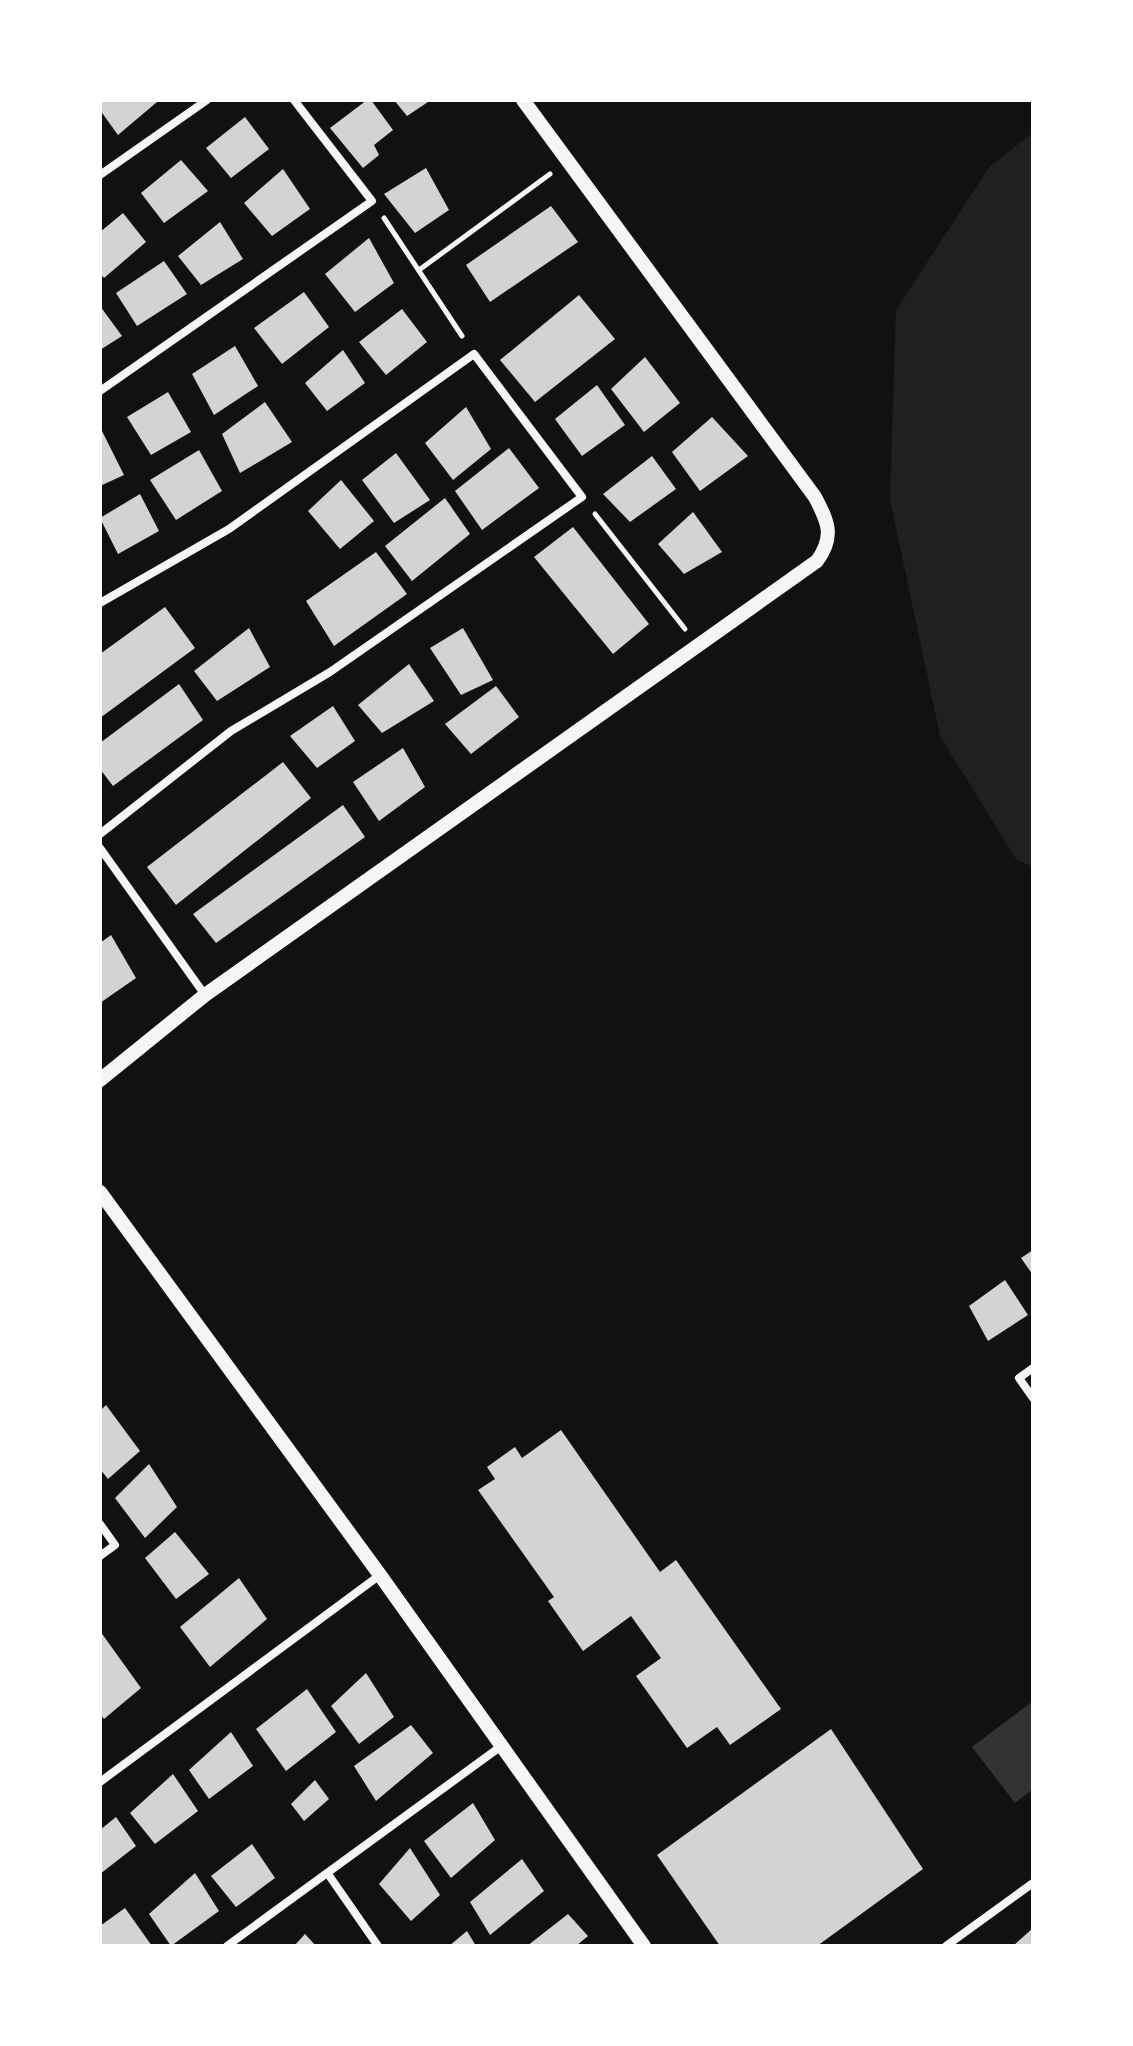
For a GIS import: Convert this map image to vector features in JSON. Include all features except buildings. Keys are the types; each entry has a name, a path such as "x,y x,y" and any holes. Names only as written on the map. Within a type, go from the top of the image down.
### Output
{"street":[{"path":"100,175 207,100"},
{"path":"100,391 372,201 294,100"},
{"path":"100,1080 205,995 817,561 827,547 830,524 815,497 523,100"},
{"path":"100,603 229,529 474,354 582,497 330,672 231,731 100,834"},
{"path":"100,848 205,995"},
{"path":"100,1192 380,1575 644,1946"},
{"path":"1033,1368 1019,1378 1033,1398"},
{"path":"100,1524 115,1545 100,1556"},
{"path":"100,1782 380,1575"},
{"path":"227,1946 500,1747"},
{"path":"328,1874 378,1946"},
{"path":"946,1946 1033,1883"}],"path":[{"path":"419,270 567,160"},
{"path":"372,201 474,354"},
{"path":"582,497 698,645"}],"shaded area":[{"path":"1033,133 1033,867 1016,859 940,736 890,499 896,310 990,166"},
{"path":"1033,1701 1033,1789 1015,1803 972,1747"}]}
